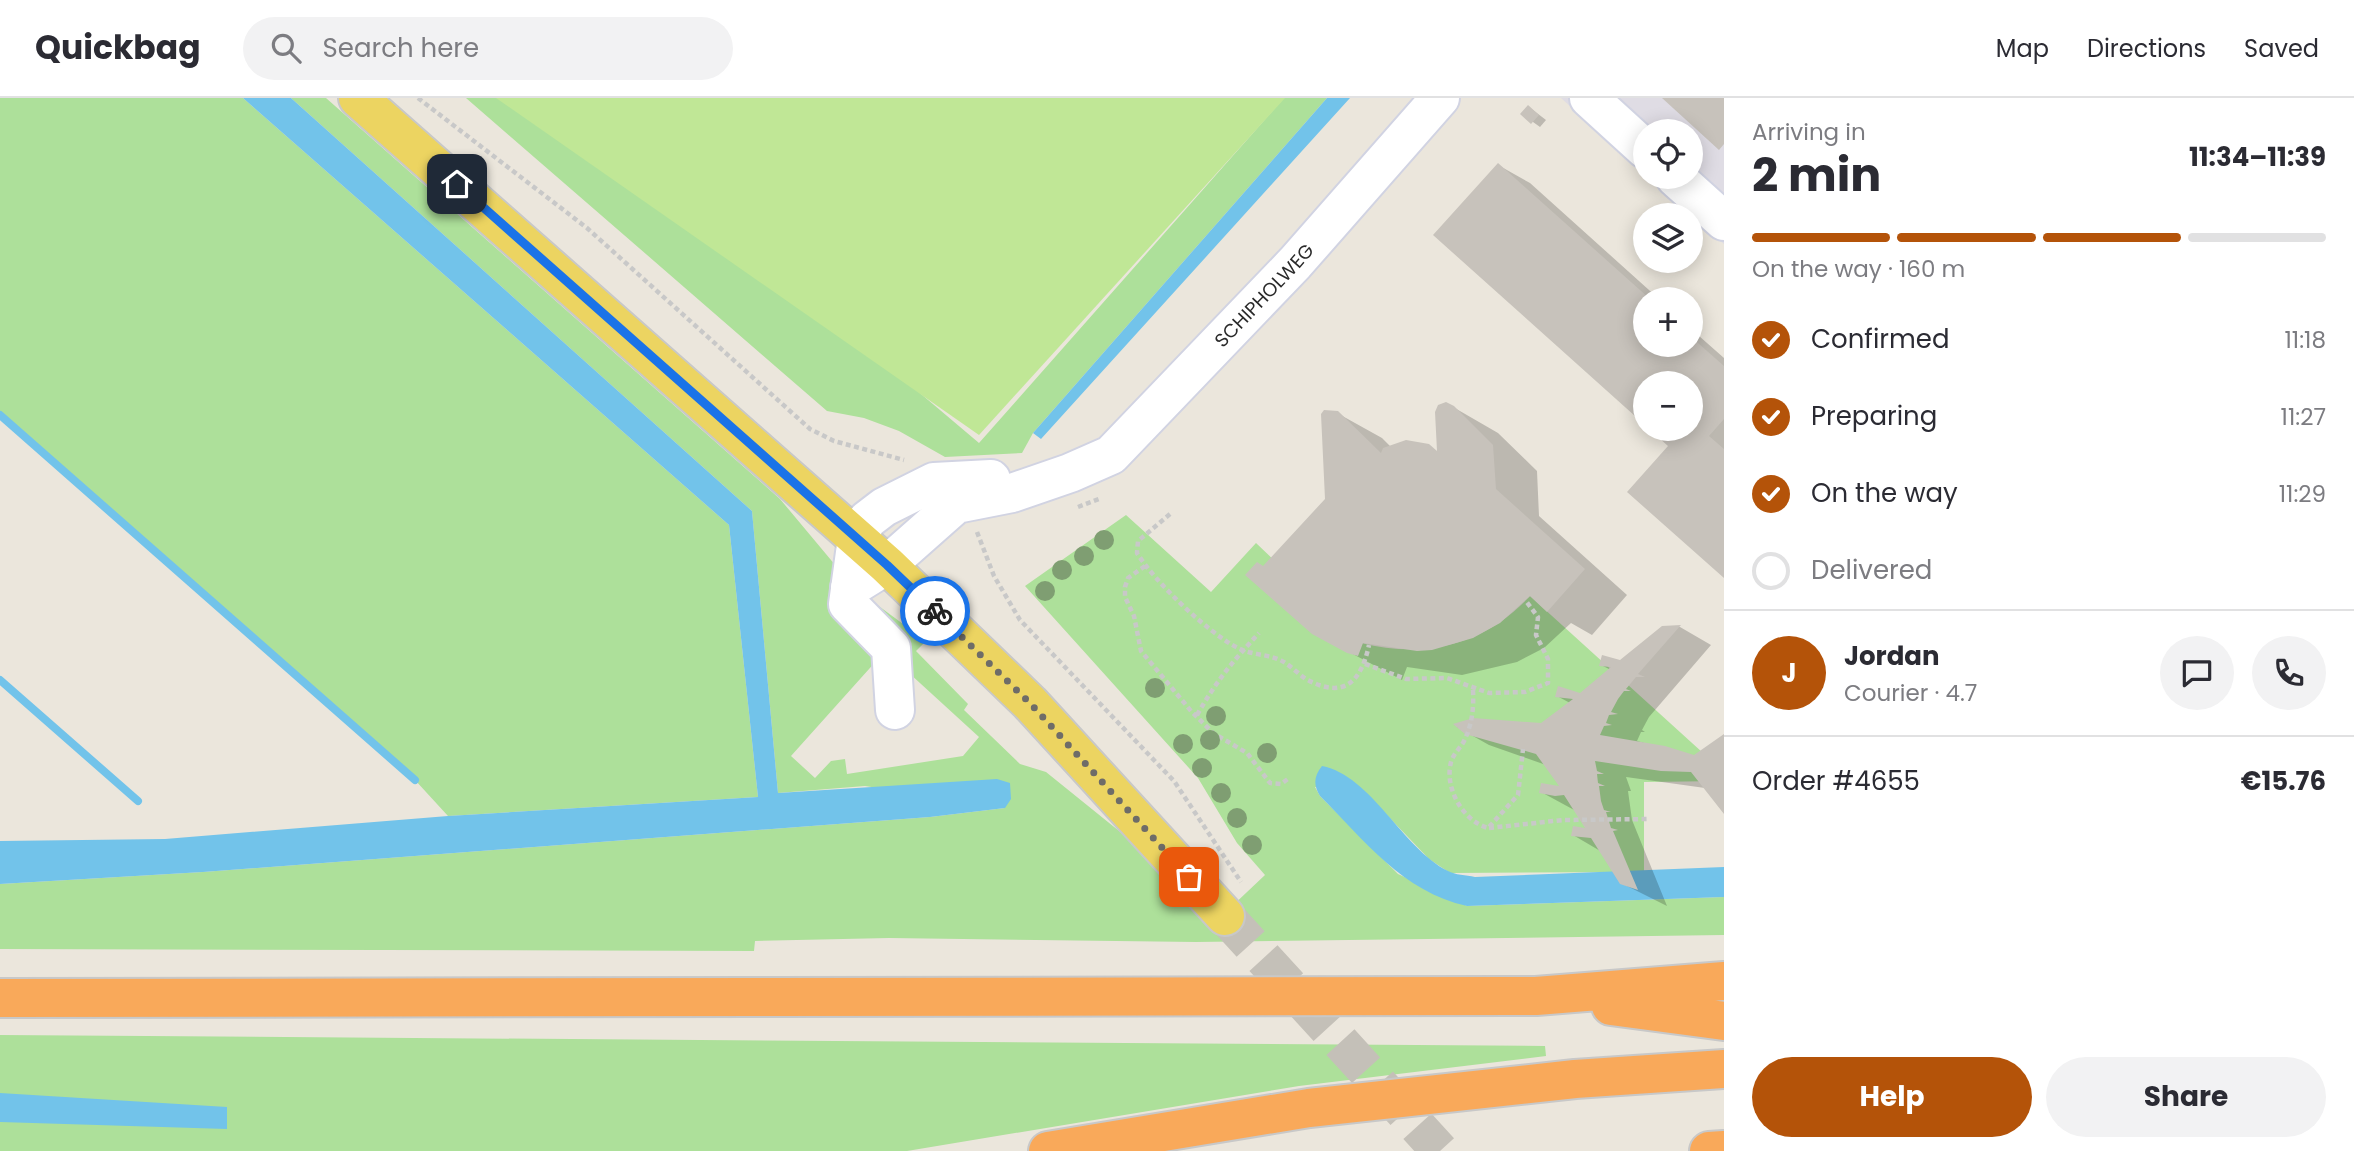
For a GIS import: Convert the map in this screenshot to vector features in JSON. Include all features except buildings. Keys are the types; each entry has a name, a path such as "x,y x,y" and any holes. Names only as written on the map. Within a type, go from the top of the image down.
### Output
{"highway":[{"path":"0,998 1536,996 1724,981"},
{"path":"1536,996 1724,1021"},
{"path":"1048,1151 1309,1108 1575,1079 1724,1069"},
{"path":"1709,1151 1724,1150"}],"main road":[{"path":"358,98 887,565 1235,902"}],"street":[{"name":"SCHIPHOLWEG","path":"857,538 867,520 884,507 945,493 1012,493 1070,473 1111,455 1295,263 1440,98"},
{"path":"1588,98 1633,138"},
{"path":"1688,189 1724,221"},
{"path":"850,588 887,565 945,493"},
{"path":"857,538 848,604 891,648 895,710"}],"path":[{"path":"418,98 587,229 810,429 834,441 894,455 912,464 945,493 980,535 994,576 1020,620 1174,781 1235,902"},
{"path":"1170,514 1138,541 1137,553 1144,566 1220,637 1240,650 1283,661 1305,678 1329,688 1352,683 1365,664 1369,645"},
{"path":"1144,566 1128,579 1125,587 1125,597 1134,616 1141,650 1213,733 1247,753 1270,783 1281,785 1289,778"},
{"path":"1365,664 1406,679 1447,678 1473,690 1525,692 1548,683 1548,659 1535,635 1538,617 1526,601"},
{"path":"1197,715 1214,684 1240,650 1259,633"},
{"path":"1473,690 1470,730 1451,761 1450,776 1454,795 1461,807 1480,826 1488,828 1563,820 1650,819"},
{"path":"1488,828 1518,796 1523,749"}],"shaded area":[{"path":"1561,98 1724,98 1724,244 1703,225 1703,203 1678,203 1662,189 1703,189 1703,119 1633,119 1633,162"}],"green space":[{"path":"0,98 243,98 729,525 758,797 448,816 415,780 0,415"},
{"path":"291,98 326,98 780,499 836,566 829,609 878,659 791,756 815,778 831,761 845,759 847,774 963,756 979,737 909,673 872,609 876,604 926,641 916,651 968,704 964,710 1020,764 1046,772 1129,839 1210,927 1265,875 1237,843 1198,778 1025,586 1126,515 1211,592 1256,543 1361,643 1385,648 1430,648 1473,637 1512,613 1530,596 1724,772 1724,781 1644,782 1644,872 1450,873 1429,859 1362,789 1315,787 1320,796 1398,874 1467,906 1724,897 1724,935 1196,942 889,938 755,941 754,951 0,949 0,884 203,872 930,817 1005,808 865,786 778,793 752,511"},
{"path":"466,98 571,98 979,443 1284,98 1327,98 1033,433 1022,453 945,457 899,431 864,418 827,411"},
{"path":"496,98 1285,98 979,435"},
{"path":"0,1035 1545,1046 1546,1056 1299,1086 907,1151 0,1151"}],"water":[{"path":"243,98 291,98 752,511 778,793 997,779 1010,783 1011,799 1005,808 930,817 203,872 0,884 0,841 165,839 448,816 758,797 729,525"},
{"path":"1327,98 1350,98 1041,439 1033,433"},
{"path":"1322,766 1340,772 1356,783 1431,860 1454,873 1475,877 1724,867 1724,897 1467,906 1444,899 1404,877 1320,796 1315,781"},
{"path":"0,1093 227,1107 227,1129 0,1122"}],"waterway":[{"path":"0,415 415,780"},
{"path":"0,680 138,801"}],"tunnel":[{"path":"1225,916 1440,1151"}],"way so far":[{"path":"935,611 1030,703 1189,877"}],"route":[{"path":"457,184 887,565 935,611"}]}
